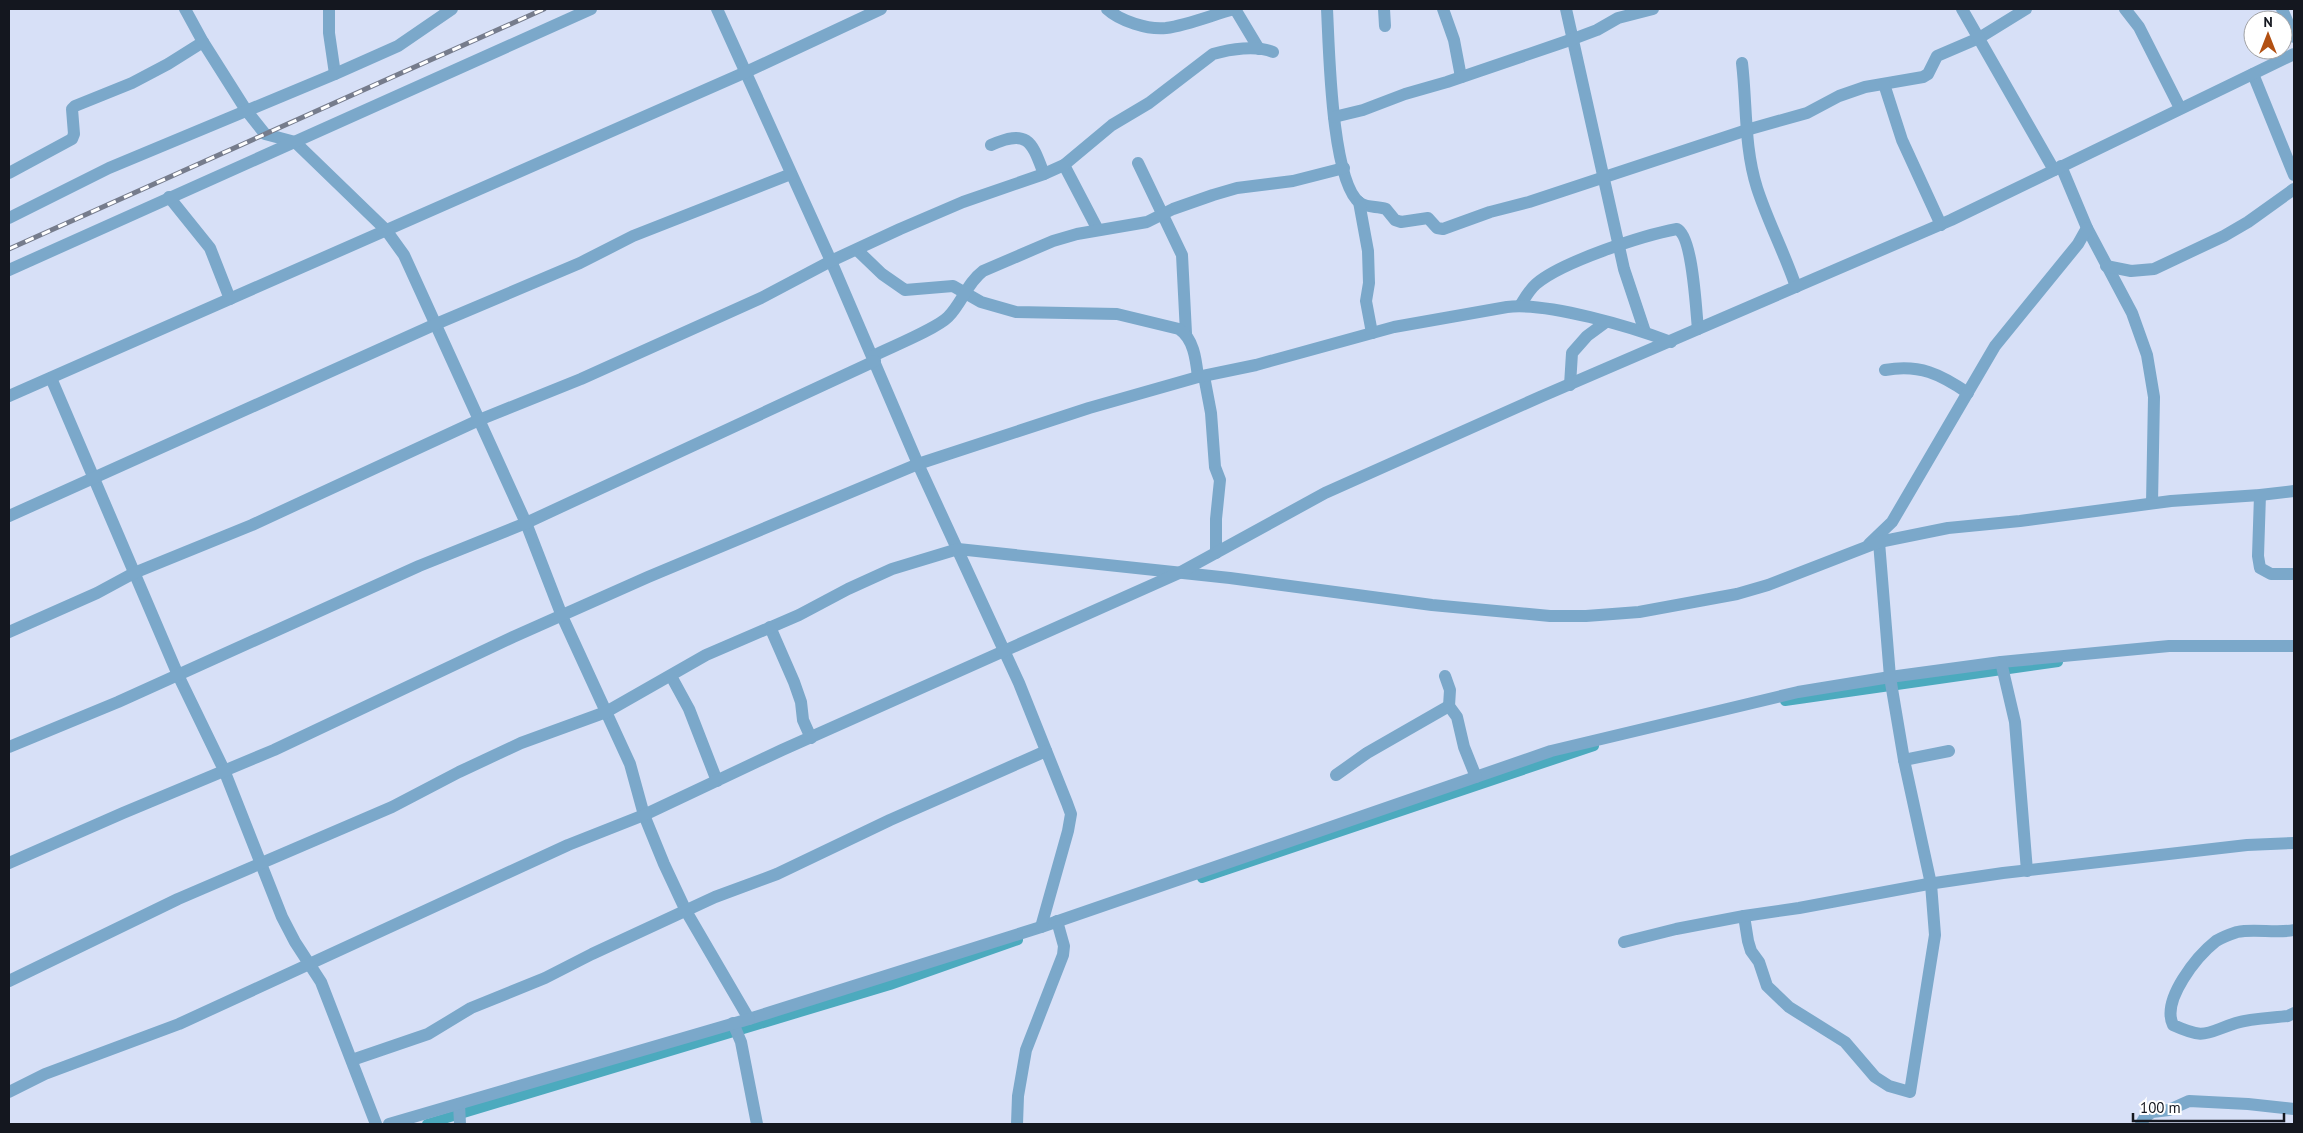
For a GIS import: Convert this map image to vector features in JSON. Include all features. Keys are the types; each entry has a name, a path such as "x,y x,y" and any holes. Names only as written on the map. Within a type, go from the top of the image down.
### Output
{"street":[{"path":"185,9 203,42 246,110 265,134 295,142 386,230 404,254 526,523 562,616 630,764 644,815 686,911 748,1020"},
{"path":"329,9 335,74"},
{"path":"9,218 109,168 398,46 452,9"},
{"path":"9,270 168,197 591,9"},
{"path":"717,9 831,261 918,464 1020,683 1071,814 1065,844 1041,927"},
{"path":"9,396 746,72 880,9"},
{"path":"1107,9 1117,16 1133,22 1165,28 1234,9 1259,49"},
{"path":"1327,9 1329,74 1334,116 1344,168 1352,192 1359,202 1368,250 1369,283 1366,301 1372,333"},
{"path":"1385,9 1385,26"},
{"path":"1444,9 1454,40 1461,77"},
{"path":"1566,9 1618,246 1630,291 1645,332"},
{"path":"1334,116 1363,110 1405,94 1573,39 1596,30 1618,18 1653,9"},
{"path":"1962,9 2058,168 2106,266 2132,313 2147,355 2154,396 2152,504"},
{"path":"1359,202 1369,207 1386,209 1395,220 1401,222 1431,219 1437,228 1443,230 1490,212 1530,202 1746,131 1807,114 1839,96 1865,88 1923,77 1928,74 1937,56 1979,38 2026,9"},
{"path":"2125,9 2139,27 2180,108"},
{"path":"2282,9 2294,37"},
{"path":"9,174 72,139 74,134 72,110 75,106 132,83 168,64 203,42"},
{"path":"9,632 97,593 134,573 187,549 252,524 479,420 581,380 761,298 831,261 963,202 1044,174 1064,165 1112,125 1149,103 1213,54 1224,51 1265,48 1273,52"},
{"path":"9,1092 45,1074 179,1024 568,845 644,815 1179,573 1325,493 1698,329 1942,225 2294,54"},
{"path":"1742,63 1746,131 1757,187 1784,251 1796,287"},
{"path":"2253,74 2294,175"},
{"path":"1884,84 1914,169 1942,225"},
{"path":"991,145 1010,138 1026,139 1032,145 1044,174"},
{"path":"1138,163 1182,255 1186,333 1195,356 1211,413 1216,467 1220,480 1216,519 1216,552"},
{"path":"1064,165 1098,230"},
{"path":"9,747 178,675 419,566 526,523 874,359 944,321 958,304 975,277 992,266 1053,241 1098,230 1142,224 1193,201 1238,188 1292,181 1344,168"},
{"path":"9,516 94,476 436,324 580,263 633,236 791,174"},
{"path":"2106,266 2131,271 2154,269 2224,236 2248,222 2294,189"},
{"path":"168,197 210,248 230,299"},
{"path":"1744,916 1751,950 1760,962 1767,986 1773,993 1789,1007 1845,1042 1875,1077 1889,1086 1910,1092 1935,935 1931,884 1904,760 1890,677 1873,544 1892,522 1995,346 2078,244 2087,228"},
{"path":"1520,306 1535,285 1550,273 1618,246 1672,230 1681,231 1686,241 1698,329"},
{"path":"856,250 882,274 905,290 953,286 981,302 1016,312 1117,314 1164,324 1186,333"},
{"path":"9,864 345,718 648,577 918,464 1089,408 1372,333 1412,324 1520,306 1606,322 1645,332 1671,342"},
{"path":"1570,385 1572,353 1587,336 1606,322"},
{"path":"1885,370 1906,368 1932,372 1968,393"},
{"path":"51,378 178,675 224,770 259,863 282,917 295,942 324,988 376,1124"},
{"path":"9,981 178,899 392,807 520,743 606,712 706,655 892,569 958,549 1179,573 1432,605 1550,616 1586,616 1639,612 1738,594 1768,585 1873,544 1948,528 2152,504 2260,496 2294,491"},
{"path":"2260,496 2258,556 2260,568 2271,574 2294,574"},
{"path":"770,627 794,682 801,702 803,720 811,738"},
{"path":"388,1124 748,1020 1041,927 1551,751 1626,732 1798,692 2001,662 2169,646 2294,646"},
{"path":"2001,662 2015,722 2027,871"},
{"path":"671,676 688,709 717,781"},
{"path":"1446,676 1450,690 1449,706 1457,717 1464,747 1476,777"},
{"path":"1336,776 1367,753 1449,706"},
{"path":"352,1060 428,1034 471,1008 545,978 592,954 686,911 777,874 890,820 1046,751"},
{"path":"1904,760 1948,751"},
{"path":"1624,942 1676,928 1808,907 1931,884 2247,845 2294,843"},
{"path":"1017,1124 1018,1096 1026,1050 1063,955 1064,946 1058,921"},
{"path":"2294,930 2279,932 2251,930 2236,932 2217,940 2195,961 2184,977 2174,1000 2170,1020 2173,1026 2189,1033 2199,1034 2213,1033 2242,1022 2288,1016 2294,1013"},
{"path":"733,1023 742,1042 757,1124"},
{"path":"2141,1124 2145,1117 2152,1112 2169,1110 2189,1101 2294,1109"},
{"path":"459,1104 460,1124"}],"waterway":[{"path":"1785,701 2058,662"},
{"path":"1202,878 1594,746"},
{"path":"427,1124 890,985 1018,940"}],"railway":[{"path":"9,249 544,9"}]}
